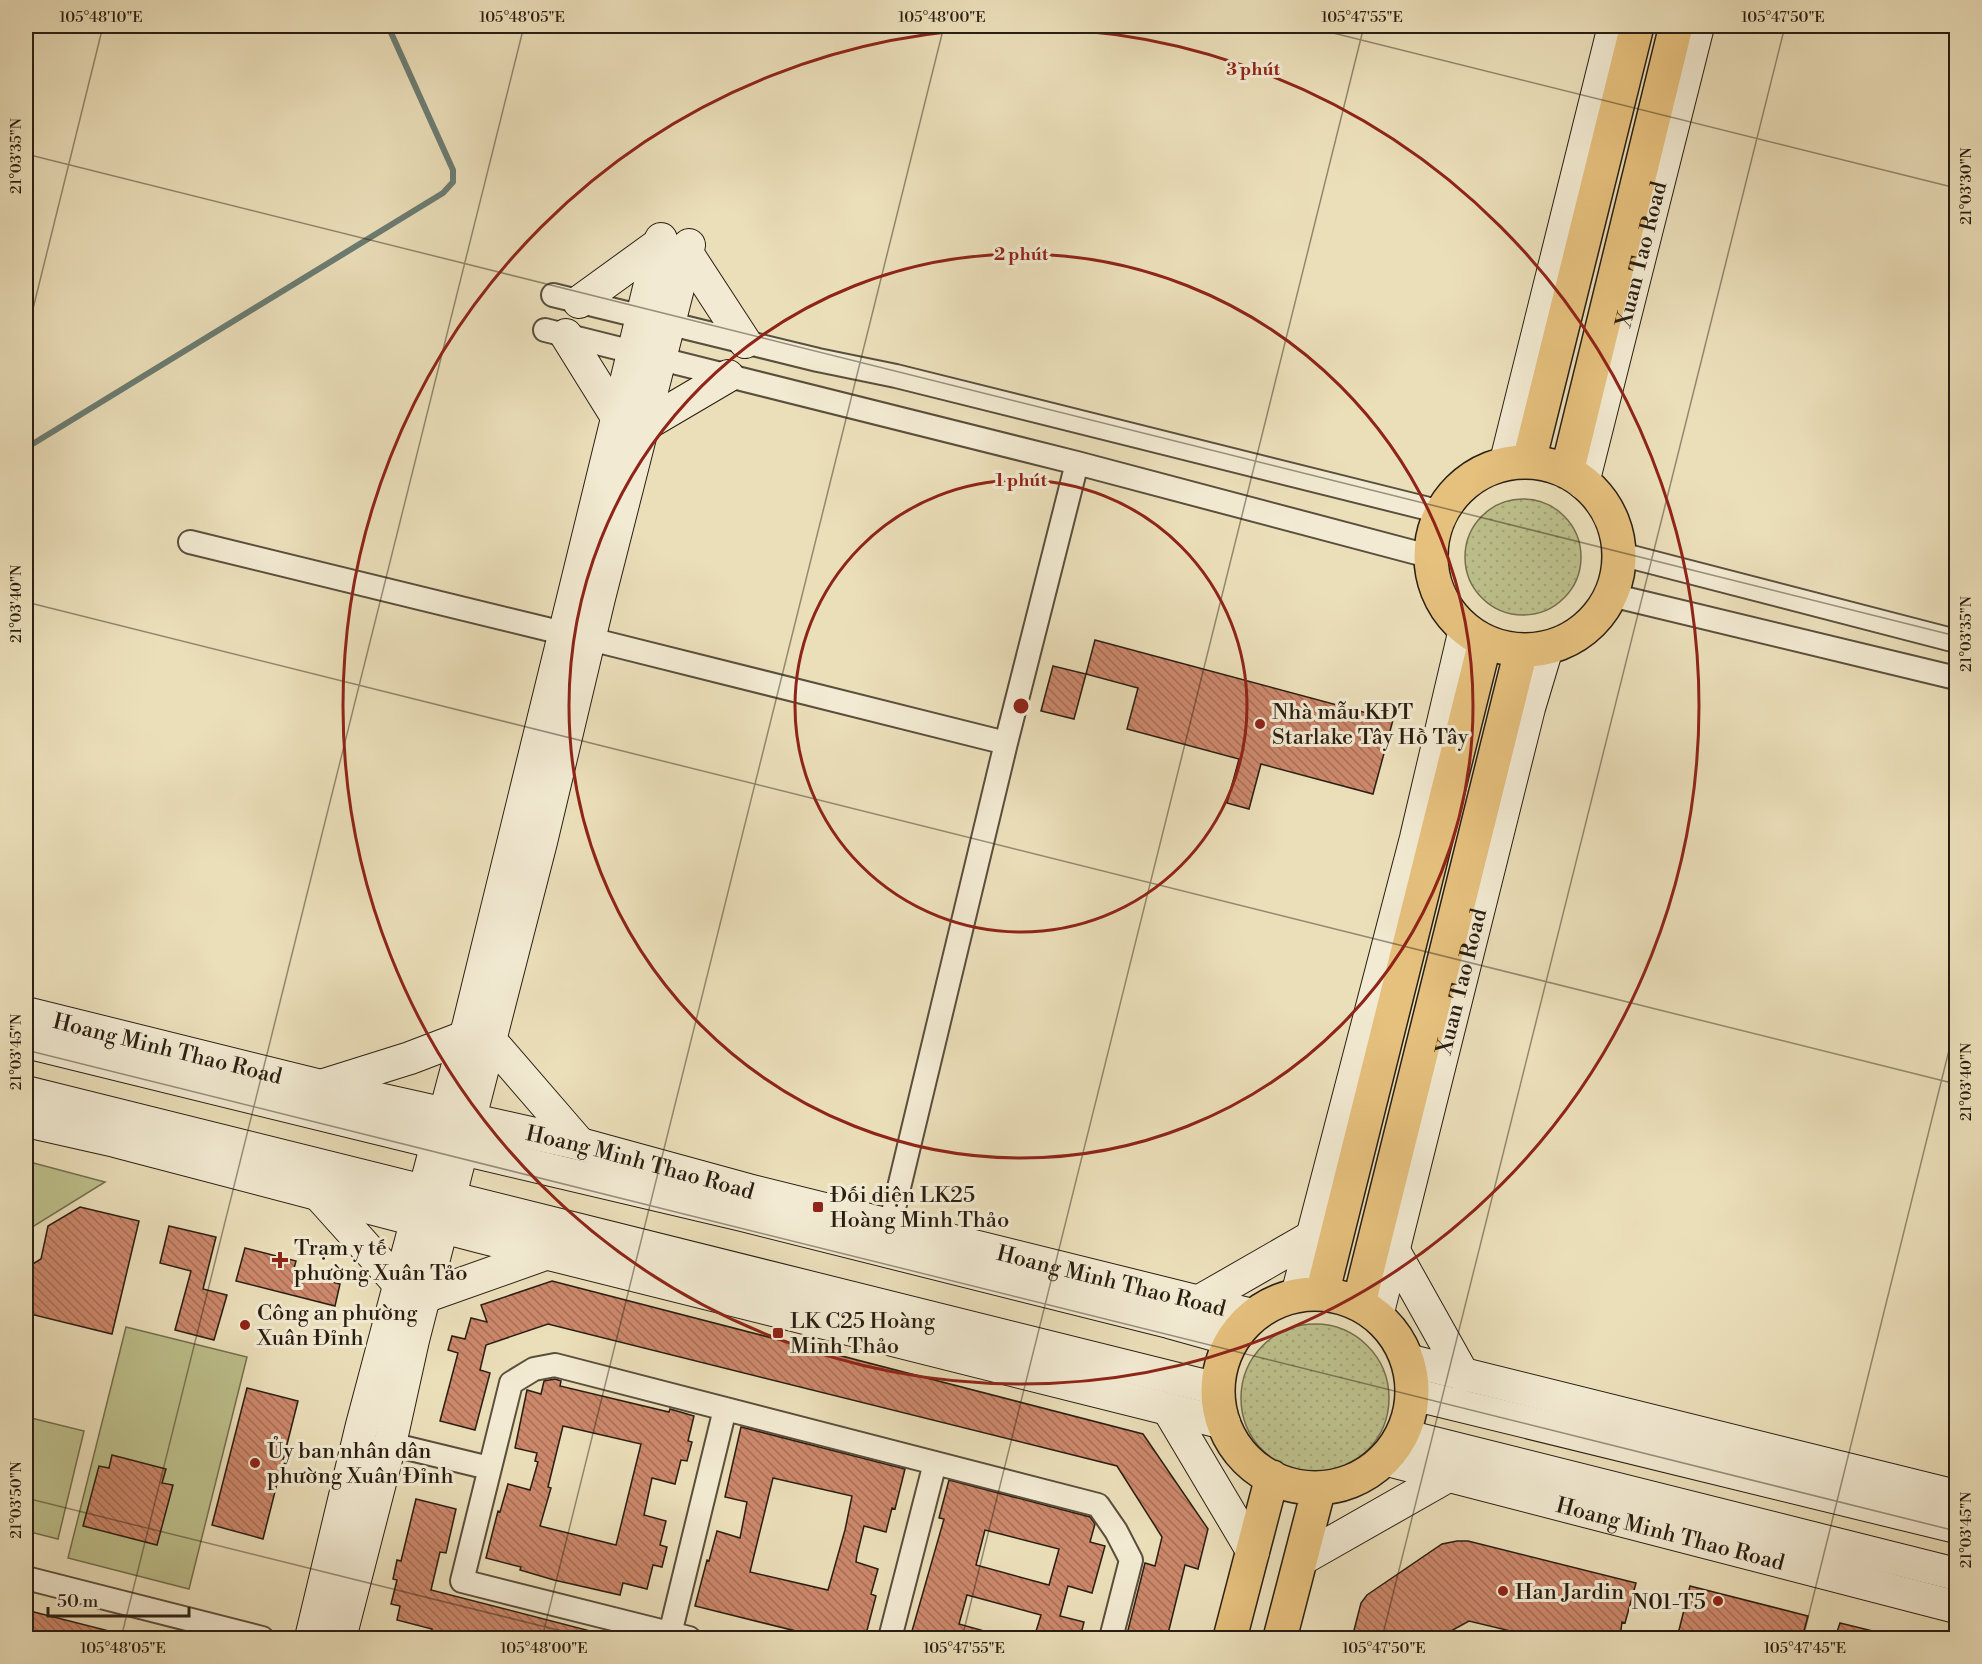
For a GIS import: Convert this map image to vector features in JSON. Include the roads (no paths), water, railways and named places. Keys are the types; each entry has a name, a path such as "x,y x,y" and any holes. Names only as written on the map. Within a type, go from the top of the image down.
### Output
{"main road":[{"path":"1517,461 1614,26"},
{"path":"1517,461 1637,26"},
{"name":"Xuan Tao Road","path":"1575,477 1676,26"},
{"name":"Xuan Tao Road","path":"1575,477 1698,26"},
{"path":"566,298 674,245"},
{"path":"311,1638 362,1425 412,1291 446,1212 474,1034 577,636 674,245"},
{"path":"674,245 745,342"},
{"path":"556,332 630,421"},
{"path":"630,421 728,376"},
{"path":"1517,461 1545,463 1575,477 1591,488 1607,508 1617,532 1620,554 1616,585 1604,609 1589,627 1569,640 1534,649 1475,635 1444,604 1432,574 1431,543 1441,512 1460,487 1487,469 1517,461"},
{"path":"1309,1294 1313,1236 1416,838 1475,635"},
{"path":"1309,1294 1475,635"},
{"name":"Xuan Tao Road","path":"1368,1310 1394,1251 1529,708 1534,649"},
{"name":"Xuan Tao Road","path":"1368,1310 1534,649"},
{"name":"Hoang Minh Thao Road","path":"26,1013 318,1099"},
{"path":"318,1099 410,1058 474,1034"},
{"path":"474,1034 580,1144"},
{"name":"Hoang Minh Thao Road","path":"26,1042 458,1128 745,1202 1230,1340"},
{"path":"26,1092 118,1128 318,1194 446,1212"},
{"path":"26,1121 118,1128 551,1239 1224,1423"},
{"path":"340,1638 390,1444 412,1291 458,1128"},
{"name":"Hoang Minh Thao Road","path":"458,1128 580,1144 745,1202 890,1225 1252,1315"},
{"path":"318,1194 412,1291"},
{"path":"1198,1302 1313,1236"},
{"path":"412,1291 551,1239 1218,1389"},
{"path":"1394,1251 1464,1376"},
{"path":"1309,1294 1329,1294 1368,1310 1385,1322 1403,1347 1413,1379 1412,1412 1393,1447 1377,1467 1349,1483 1319,1488 1283,1483 1254,1467 1232,1443 1220,1414 1217,1382 1230,1340 1252,1315 1267,1305 1309,1294"},
{"path":"1407,1360 1464,1376 1956,1496"},
{"path":"1412,1394 1956,1527"},
{"path":"1168,1409 1253,1552"},
{"name":"Hoang Minh Thao Road","path":"1393,1447 1448,1476 1956,1607"},
{"name":"Hoang Minh Thao Road","path":"1393,1447 1956,1574"},
{"path":"1302,1559 1448,1476"},
{"path":"1230,1638 1272,1477"},
{"path":"1280,1638 1319,1488"}],"street":[{"path":"566,298 818,360 896,376 1441,512"},
{"path":"556,332 1077,463 1432,558"},
{"path":"890,1225 1006,743 1077,463"},
{"path":"189,542 1006,743"},
{"path":"1620,554 1956,641"},
{"path":"1611,595 1956,678"},
{"path":"725,1409 679,1636 462,1581 511,1383 534,1369 555,1365 1098,1505 1116,1531 1131,1560 1111,1638"},
{"path":"390,1444 489,1468"},
{"path":"890,1638 935,1463"},
{"path":"26,1578 262,1638"}],"waterway":[{"path":"26,448 443,193 453,182 453,170 388,26"}],"place":[{"name":"Nhà mẫu KĐT Starlake Tây Hồ Tây","path":"1260,724"},
{"name":"Đối diện LK25 Hoàng Minh Thảo","path":"818,1207"},
{"name":"Trạm y tế phường Xuân Tảo","path":"280,1260"},
{"name":"Công an phường Xuân Đỉnh","path":"245,1325"},
{"name":"LK C25 Hoàng Minh Thảo","path":"778,1333"},
{"name":"Ủy ban nhân dân phường Xuân Đỉnh","path":"255,1463"},
{"name":"Han Jardin","path":"1503,1591"},
{"name":"N01-T5","path":"1718,1601"}]}
